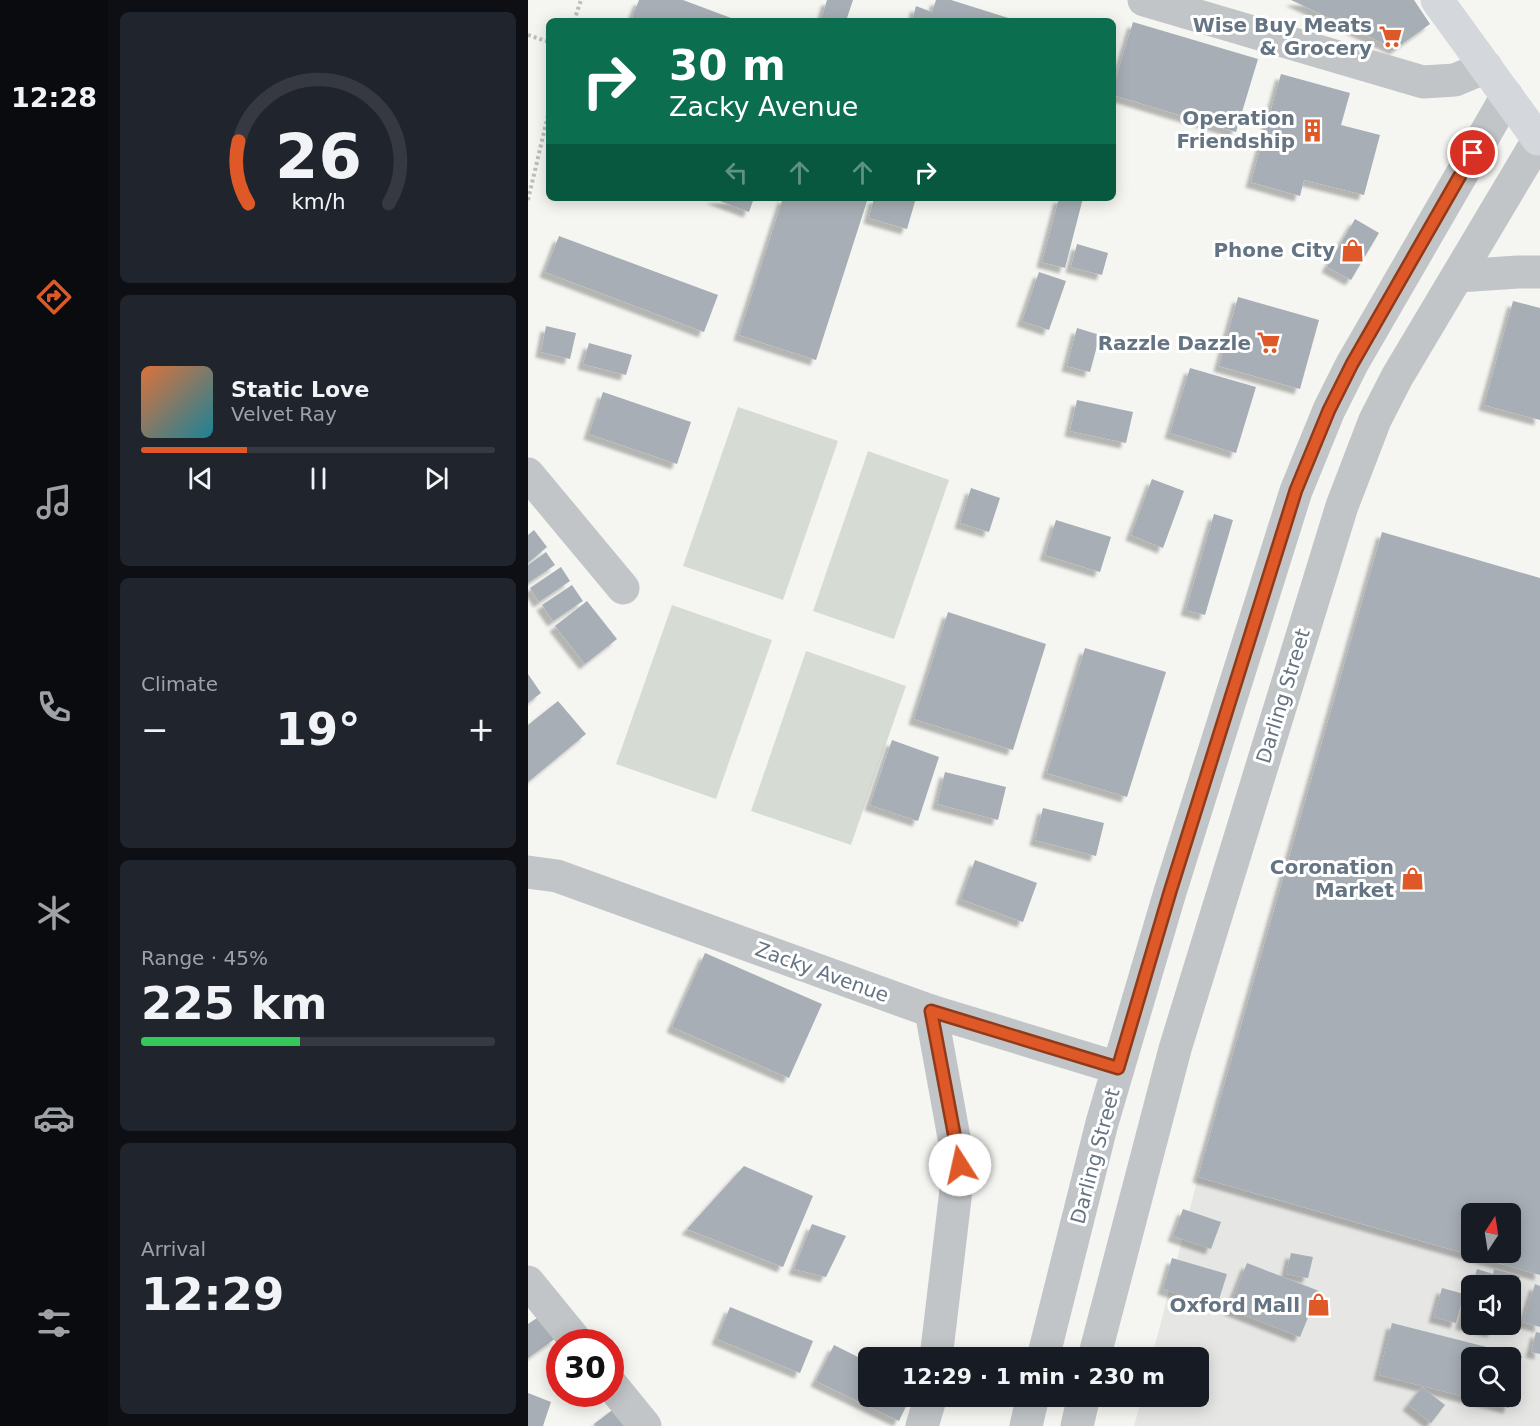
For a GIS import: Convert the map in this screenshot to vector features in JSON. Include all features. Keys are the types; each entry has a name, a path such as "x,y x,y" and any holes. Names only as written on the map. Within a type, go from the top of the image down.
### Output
{"main road":[{"path":"1437,0 1539,140"}],"street":[{"path":"1148,1 1423,82 1455,80 1486,67"},
{"name":"Darling Street","path":"1046,1347 1118,1068 1173,881 1296,490 1329,410 1352,364 1507,96"},
{"name":"Darling Street","path":"1097,1347 1175,1049 1342,506 1375,420 1392,385 1539,140"},
{"path":"1458,276 1540,272"},
{"path":"528,474 623,588"},
{"name":"Zacky Avenue","path":"528,872 557,876 931,1011 1118,1068"},
{"path":"931,1011 960,1165 937,1347"},
{"path":"528,1282 566,1329"},
{"path":"624,1400 645,1426"},
{"path":"922,1426 928,1407"},
{"path":"1026,1426 1031,1407"},
{"path":"1077,1426 1081,1407"}],"path":[{"path":"575,18 581,0"},
{"path":"528,35 546,41"},
{"path":"528,200 546,124"}],"shaded area":[{"path":"738,407 838,441 783,600 683,566"},
{"path":"868,451 949,480 894,639 813,611"},
{"path":"672,605 772,640 716,799 616,764"},
{"path":"806,651 906,686 851,845 751,811"},
{"name":"Oxford Mall","path":"1198,1177 1461,1252 1461,1263 1498,1263 1540,1275 1540,1426 1134,1426 1139,1407 1209,1407 1209,1347 1155,1347"}],"building":[{"path":"639,0 683,0 731,18 632,18"},
{"path":"827,0 853,0 847,18 822,18"},
{"path":"936,0 951,0 1008,18 913,18 916,6 932,12"},
{"name":"Wise Buy Meats & Grocery","path":"1291,0 1414,0 1430,24 1395,49"},
{"path":"1133,22 1258,59 1236,132 1116,96 1116,78"},
{"name":"Operation Friendship","path":"1281,74 1350,93 1341,125 1380,135 1364,195 1304,180 1300,196 1251,182"},
{"path":"720,201 753,201 749,212"},
{"path":"782,201 867,201 816,360 739,335"},
{"path":"873,201 915,201 907,229 869,218"},
{"path":"1058,201 1082,201 1065,268 1042,262"},
{"name":"Phone City","path":"1355,219 1379,233 1351,280 1327,267"},
{"path":"559,236 718,295 704,332 545,272"},
{"path":"1077,244 1108,253 1102,275 1071,267"},
{"path":"1039,272 1066,281 1049,330 1022,321"},
{"name":"Razzle Dazzle","path":"1238,297 1319,320 1300,389 1219,366"},
{"path":"1513,301 1540,308 1540,420 1484,405"},
{"path":"546,326 576,333 570,359 541,352"},
{"path":"1077,328 1100,335 1090,372 1067,366"},
{"path":"589,343 632,355 626,375 583,364"},
{"path":"1190,368 1256,387 1236,453 1170,433"},
{"path":"603,392 691,422 677,464 589,434"},
{"path":"1077,400 1133,412 1126,443 1070,431"},
{"path":"1152,479 1184,491 1163,548 1131,535"},
{"path":"971,488 1000,498 989,532 960,523"},
{"path":"1214,514 1233,520 1205,615 1186,610"},
{"path":"1056,520 1111,537 1100,572 1045,555"},
{"path":"534,530 547,547 528,563 528,535"},
{"name":"Coronation Market","path":"1382,532 1540,578 1540,1275 1498,1263 1521,1263 1521,1203 1461,1203 1461,1252 1198,1177"},
{"path":"546,552 555,565 528,583 528,565"},
{"path":"561,567 570,581 539,602 530,588"},
{"path":"572,585 583,601 553,621 542,605"},
{"path":"587,601 617,639 585,664 555,626"},
{"path":"948,612 1046,644 1013,750 914,719"},
{"path":"1085,648 1166,672 1127,797 1047,773"},
{"path":"528,674 541,693 528,703"},
{"path":"558,701 586,734 528,782 528,725"},
{"path":"892,740 939,757 918,821 870,805"},
{"path":"945,772 1006,787 998,820 937,804"},
{"path":"1043,808 1104,823 1096,856 1035,840"},
{"path":"975,860 1037,883 1023,922 961,899"},
{"path":"705,953 822,1004 789,1078 672,1027"},
{"path":"744,1166 813,1196 783,1267 687,1229"},
{"path":"1183,1209 1221,1222 1211,1249 1173,1236"},
{"path":"812,1224 846,1236 826,1277 794,1269"},
{"path":"1291,1253 1313,1257 1308,1278 1286,1274"},
{"path":"1172,1258 1227,1274 1217,1306 1163,1289"},
{"path":"1247,1263 1319,1291 1300,1337 1229,1309"},
{"path":"1477,1269 1493,1274 1494,1269 1516,1275 1475,1275"},
{"path":"1535,1284 1540,1286 1540,1327 1523,1322"},
{"path":"1442,1288 1461,1293 1461,1305 1456,1323 1434,1317"},
{"path":"730,1307 813,1341 800,1373 717,1339"},
{"path":"540,1316 549,1329 546,1329 546,1345 528,1358 528,1324"},
{"path":"1392,1323 1487,1347 1461,1347 1461,1396 1379,1375"},
{"path":"1536,1332 1540,1333 1540,1354 1531,1352"},
{"path":"834,1345 858,1357 858,1401 816,1381"},
{"path":"1422,1387 1445,1405 1431,1423 1408,1405"},
{"path":"528,1393 546,1400 546,1407 549,1407 543,1426 528,1426"},
{"path":"870,1407 906,1407 899,1421"},
{"path":"615,1408 628,1426 595,1426 594,1424"}],"place":[{"name":"Wise Buy Meats & Grocery","path":"1390,36"},
{"name":"Operation Friendship","path":"1313,130"},
{"name":"Phone City","path":"1353,250"},
{"name":"Razzle Dazzle","path":"1269,343"},
{"name":"Coronation Market","path":"1412,878"},
{"name":"Oxford Mall","path":"1318,1305"}],"route":[{"path":"960,1165 931,1011 1118,1068 1170,892 1296,490 1329,410 1352,364 1473,153"}]}
